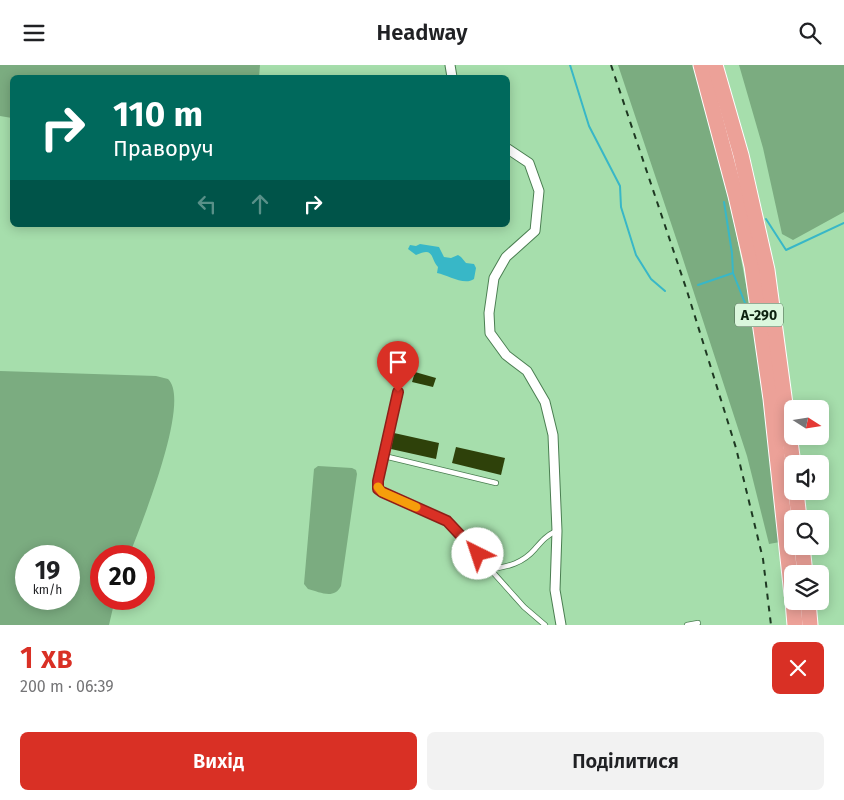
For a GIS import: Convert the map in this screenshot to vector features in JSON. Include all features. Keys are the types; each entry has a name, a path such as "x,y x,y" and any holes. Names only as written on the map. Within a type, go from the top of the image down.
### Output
{"highway":[{"name":"А-290","path":"701,65 752,266 771,399 789,565"},
{"name":"А-290","path":"715,65 741,155 766,270 792,455"},
{"path":"794,610 795,625"},
{"path":"809,610 810,625"}],"street":[{"path":"510,150 529,163 539,191 535,231 506,257 494,278 490,333 506,355 527,371 544,401 553,435 558,531 555,590 561,625"}],"lane":[{"path":"398,392 378,481 380,491 447,521 524,607 545,625"},
{"path":"384,456 496,483"},
{"path":"491,569 505,567 521,561 528,556 546,535 558,531"},
{"path":"687,625 698,623"}],"green space":[{"path":"0,65 260,65 259,75 10,75 10,118 0,116"},
{"path":"618,65 697,65 735,227 755,332 780,542 769,544 747,456"},
{"path":"739,65 844,65 844,212 793,240 782,234 763,148"},
{"path":"0,371 156,376 168,379 174,392 174,412 162,465 133,545 90,545 90,610 112,610 109,625 0,625"},
{"path":"318,466 352,468 356,470 357,474 341,586 335,593 331,594 308,589 304,584 314,469"}],"water":[{"path":"420,244 439,247 444,257 451,258 458,255 466,263 474,264 476,268 474,279 461,281 437,273 438,267 429,253 416,255 408,249 410,245 416,246"}],"building":[{"path":"415,372 436,378 433,387 412,382"},
{"path":"394,433 439,443 436,459 391,449"},
{"path":"456,447 505,458 501,475 452,463"}],"waterway":[{"path":"570,65 589,126 620,186 621,207 636,255 651,279 665,291"},
{"path":"724,202 732,253 733,273 747,308"},
{"path":"766,219 786,250 844,223"},
{"path":"698,285 733,273"}],"railway":[{"path":"611,65 687,291 736,448 763,559 771,625"}],"slow traffic":[{"path":"378,487 380,491 416,507"}],"route":[{"path":"398,392 378,481 378,489 447,521 478,554"}]}
